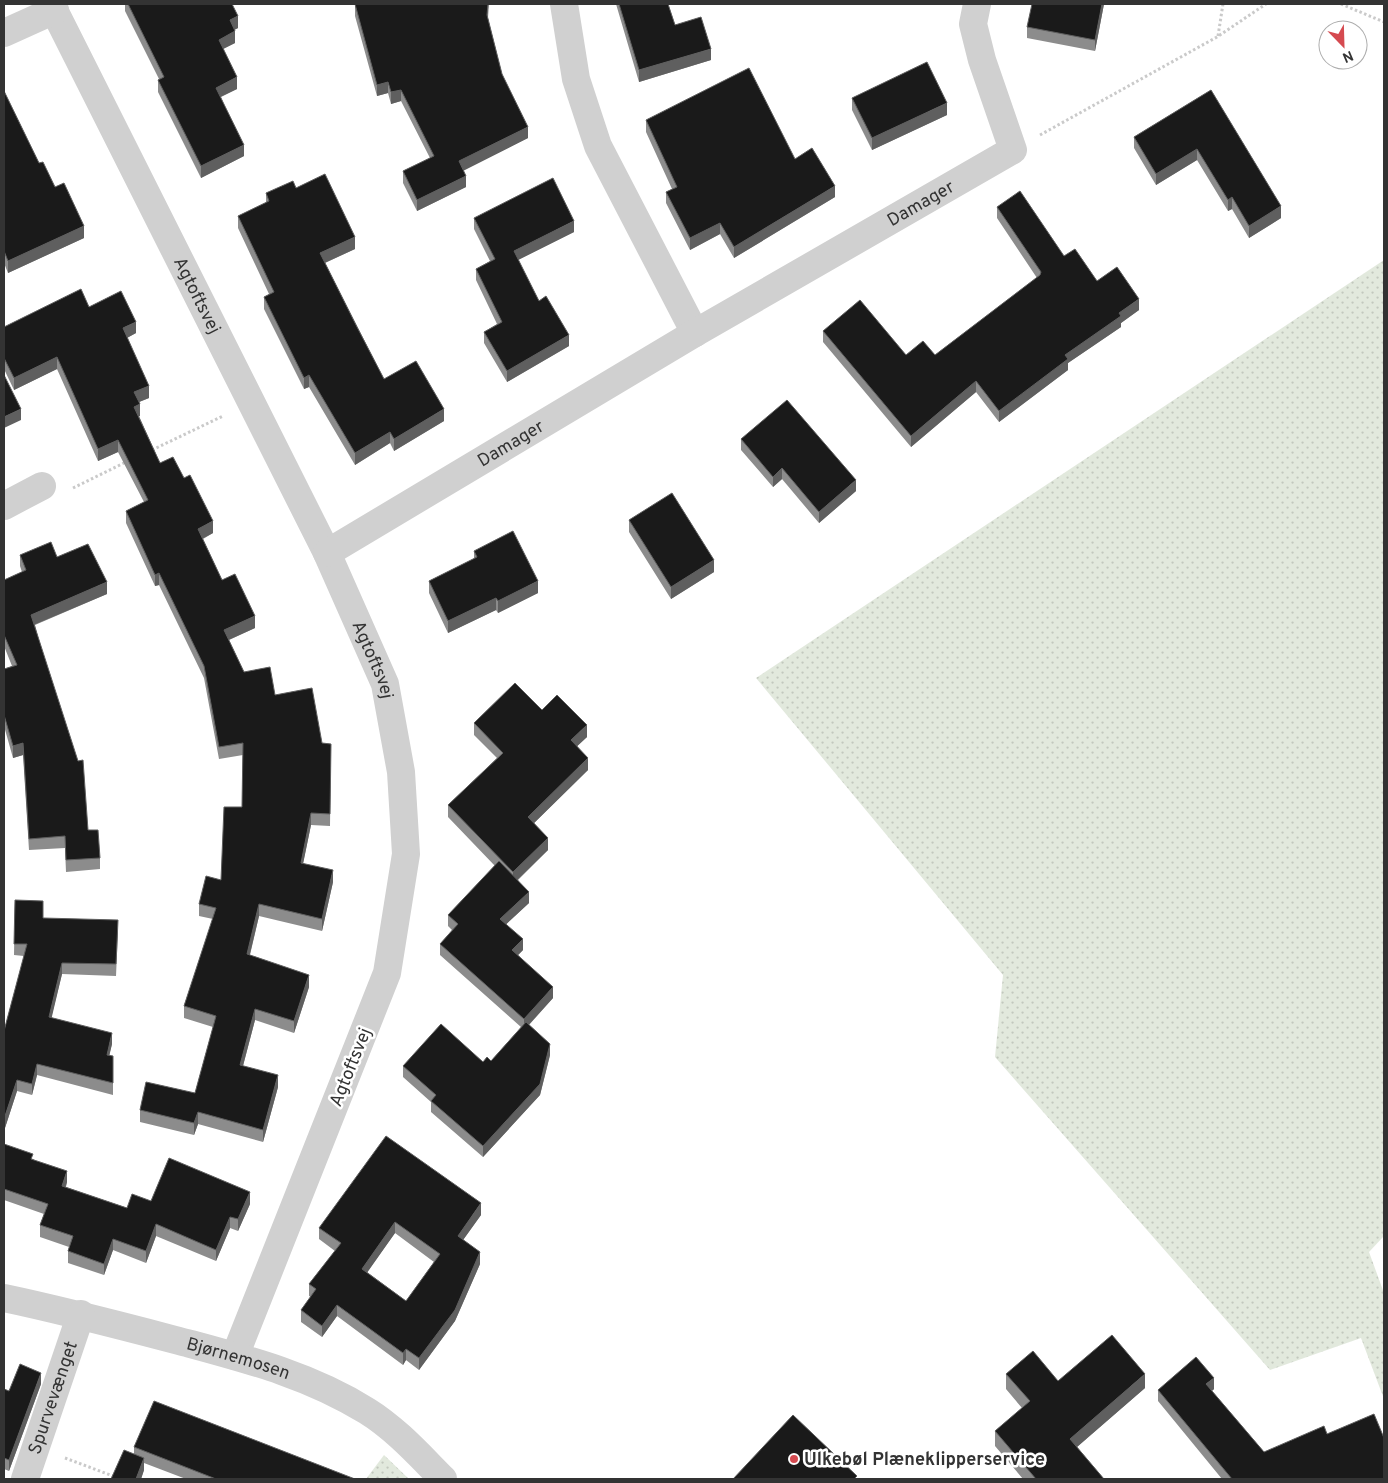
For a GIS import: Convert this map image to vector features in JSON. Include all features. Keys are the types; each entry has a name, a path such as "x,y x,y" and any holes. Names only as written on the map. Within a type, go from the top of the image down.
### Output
{"street":[{"path":"564,4 576,79 598,146 694,333"},
{"path":"977,4 973,24 982,60 1013,150"},
{"path":"4,33 53,7"},
{"name":"Agtoftsvej","path":"53,7 327,553 384,684 401,772 406,854 387,973 235,1356"},
{"name":"Damager","path":"327,553 694,333 1013,150"},
{"path":"4,506 42,486"},
{"name":"Bjørnemosen","path":"4,1298 81,1314 235,1356 310,1380 368,1412 412,1448 443,1479"},
{"name":"Spurvevænget","path":"25,1479 81,1314"}],"path":[{"path":"1218,37 1223,4"},
{"path":"1013,150 1218,37 1266,4"},
{"path":"1341,4 1384,22"},
{"path":"144,454 251,402"},
{"path":"42,486 63,492 135,458"},
{"path":"36,1447 121,1479"}],"shaded area":[{"path":"1384,260 1384,1236 1369,1252 1384,1293 1384,1399 1361,1338 1270,1370 995,1057 1003,975 756,678"},
{"path":"384,1455 409,1479 366,1479"}],"building":[{"path":"128,4 232,4 238,16 230,20 235,31 219,40 237,77 216,88 244,145 201,166 158,80 164,77"},
{"path":"355,4 488,4 487,15 502,74 528,127 459,161 466,176 417,200 403,171 434,156 401,90 391,92 388,82 377,85"},
{"path":"619,4 668,4 675,25 701,17 711,49 639,70"},
{"path":"1032,4 1102,4 1095,40 1027,27"},
{"path":"927,62 947,103 872,138 852,98"},
{"path":"749,68 795,159 812,148 835,186 734,247 720,223 690,238 666,192 677,187 646,120"},
{"path":"1211,90 1281,206 1249,226 1232,197 1228,200 1197,149 1156,174 1134,137"},
{"path":"4,91 39,163 43,162 55,187 64,183 84,226 8,261 4,251"},
{"path":"325,174 355,237 320,253 357,327 384,379 416,361 444,409 394,439 390,432 355,453 309,375 304,378 264,297 274,292 238,216 269,201 266,193 293,181 296,188"},
{"path":"553,178 574,221 514,251 539,301 546,296 569,335 507,371 484,332 502,322 476,269 495,259 474,218"},
{"path":"1020,191 1064,256 1075,249 1097,281 1117,267 1139,299 1119,313 1121,316 1065,355 1068,359 999,411 976,381 911,436 823,331 860,300 906,355 923,341 935,355 1040,275 1041,272 997,207"},
{"path":"81,289 89,307 121,291 136,322 123,328 149,386 134,392 140,404 134,407 160,463 173,457 184,478 190,475 213,521 198,529 222,580 235,574 255,616 224,630 244,672 270,667 275,695 312,688 322,743 331,744 330,814 311,813 301,863 333,870 322,919 259,904 247,954 309,975 294,1021 255,1009 240,1065 278,1075 263,1130 198,1112 194,1123 140,1110 146,1082 195,1093 216,1016 184,1006 216,908 199,904 206,876 221,880 224,807 242,807 243,743 219,747 204,666 159,573 155,575 126,511 148,500 118,440 98,449 57,357 14,378 4,358 4,327"},
{"path":"4,375 21,409 4,417"},
{"path":"787,400 856,480 819,512 782,468 773,477 741,439"},
{"path":"672,493 714,560 671,587 629,520"},
{"path":"513,531 538,581 498,601 496,598 448,621 429,581 477,557 474,551"},
{"path":"51,542 57,557 88,544 107,582 31,615 78,761 83,760 88,830 98,830 100,858 66,860 65,836 29,839 23,743 13,746 4,715 4,669 17,665 4,635 4,580 26,570 20,555"},
{"path":"515,683 542,710 557,695 587,725 571,740 588,758 528,817 548,838 513,872 448,805 503,753 474,723"},
{"path":"499,861 529,892 500,919 523,939 512,950 553,987 524,1019 440,944 458,924 448,915"},
{"path":"15,900 43,901 43,918 118,920 116,964 62,963 49,1017 112,1033 107,1055 113,1056 113,1083 37,1064 32,1084 17,1080 4,1119 4,1031 27,944 14,944"},
{"path":"526,1022 550,1044 540,1084 483,1146 431,1101 436,1095 403,1066 441,1024 483,1062 487,1057 491,1061"},
{"path":"386,1136 481,1203 458,1236 480,1252 455,1310 419,1358 406,1349 403,1353 337,1305 322,1326 301,1310 316,1289 309,1284 341,1243 319,1228","holes":["395,1222 440,1254 406,1301 362,1269"]},
{"path":"4,1144 33,1154 31,1159 67,1171 62,1186 127,1208 132,1194 151,1201 169,1158 250,1192 238,1219 230,1217 216,1250 156,1224 146,1251 113,1239 104,1264 68,1251 73,1236 40,1225 48,1204 4,1189"},
{"path":"1112,1335 1145,1374 1070,1439 1104,1479 1036,1479 995,1431 1030,1401 1006,1374 1033,1351 1058,1381"},
{"path":"1196,1357 1214,1378 1206,1384 1264,1452 1324,1426 1327,1434 1374,1414 1384,1438 1384,1479 1232,1479 1158,1390"},
{"path":"20,1364 41,1373 9,1460 4,1458 4,1389 9,1391"},
{"path":"154,1401 355,1479 216,1479 134,1447"},
{"path":"793,1415 857,1476 854,1479 733,1479"},
{"path":"124,1450 144,1458 136,1479 111,1479"}],"place":[{"name":"Ulkebøl Plæneklipperservice","path":"794,1459"}]}
